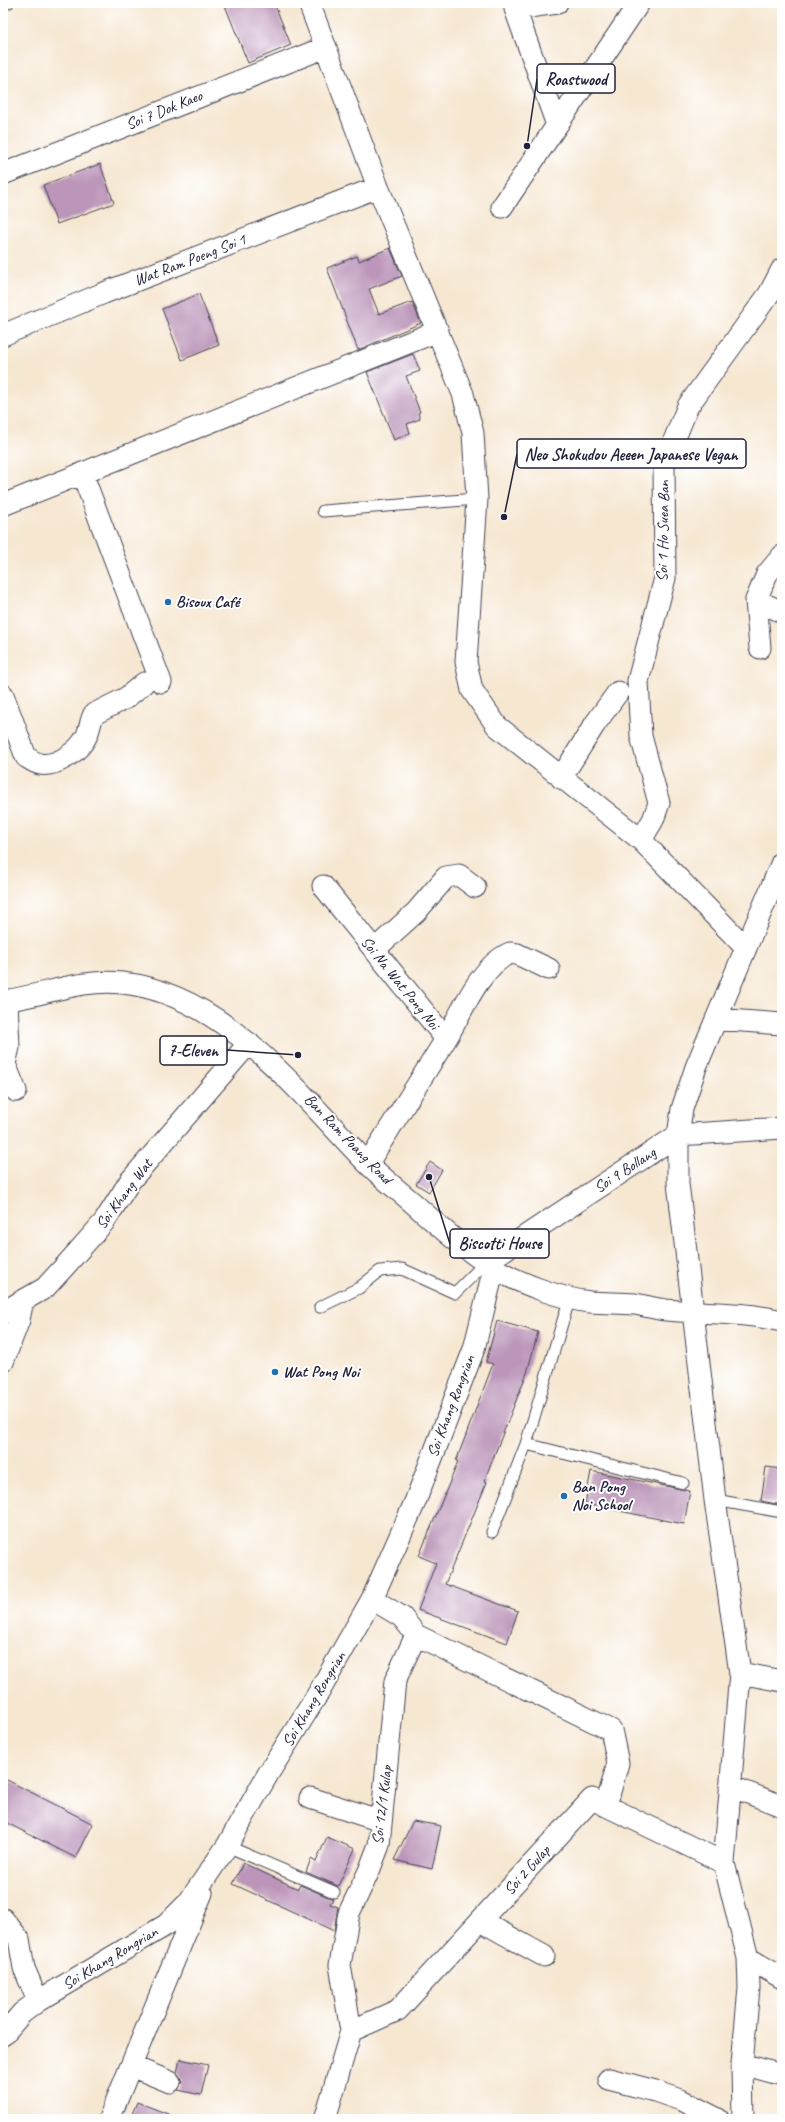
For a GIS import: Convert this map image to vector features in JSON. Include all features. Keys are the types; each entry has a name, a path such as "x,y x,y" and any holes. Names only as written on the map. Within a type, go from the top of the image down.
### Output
{"street":[{"path":"309,3 378,187 463,394 473,433 477,498 466,662 472,690 497,726 641,840 746,948"},
{"path":"557,3 514,6 557,125"},
{"path":"502,207 639,3"},
{"name":"Soi 7 Dok Kaeo","path":"3,174 326,47"},
{"name":"Wat Ram Poeng Soi 1","path":"3,335 104,293 378,187"},
{"name":"Soi 1 Ho Suea Ban","path":"641,840 653,820 659,803 641,736 638,681 665,578 664,465 688,406 769,294 782,268"},
{"path":"3,505 438,331"},
{"path":"3,695 26,757 33,762 44,764 55,762 76,752 87,736 94,714 153,683 82,473"},
{"path":"760,648 756,600 767,574 782,556"},
{"path":"756,600 782,612"},
{"path":"561,778 595,724 618,692"},
{"path":"743,2119 742,2064 749,1988 748,1958 724,1863 740,1673 715,1500 678,1183 678,1135 682,1109 696,1067 782,862"},
{"path":"374,950 416,912 446,877 459,875 475,886"},
{"name":"Soi Na Wat Pong Noi","path":"323,886 446,1039 368,1163"},
{"path":"446,1039 481,979 494,961 510,952 549,969"},
{"name":"Ban Ram Poang Road","path":"5,1001 92,983 120,982 144,986 173,995 203,1012 249,1043 298,1088 368,1163 458,1243 490,1265 530,1285 570,1298 588,1302 636,1304 665,1310 694,1310 763,1316 782,1321"},
{"path":"5,1001 9,1047 5,1064 16,1091"},
{"path":"716,1019 782,1024"},
{"name":"Soi Khang Wat","path":"3,1312 45,1288 100,1227 130,1181 249,1043"},
{"name":"Soi 9 Bollang","path":"490,1265 678,1135 782,1128"},
{"name":"Soi Khang Rongrian","path":"3,2035 22,2013 38,2001 166,1925 188,1903 227,1846 268,1774 319,1692 372,1599 415,1502 474,1349 490,1265"},
{"path":"3,1362 19,1320 23,1300"},
{"path":"372,1599 402,1617 416,1635 611,1730 618,1764 606,1806"},
{"name":"Soi 12/1 Kulap","path":"351,2031 340,1965 349,1913 369,1871 379,1844 395,1681 416,1635"},
{"path":"740,1673 782,1681"},
{"path":"730,1786 782,1806"},
{"path":"310,1798 381,1821"},
{"name":"Soi 2 Gulap","path":"351,2031 398,2010 592,1799 724,1863"},
{"path":"109,2119 213,1866"},
{"path":"3,1919 19,1940 24,1968 38,2001"},
{"path":"481,1921 544,1956"},
{"path":"748,1958 782,1978"},
{"path":"325,2119 351,2031"},
{"path":"742,2064 782,2075"},
{"path":"131,2066 170,2082"},
{"path":"609,2079 655,2091 681,2100 718,2119"}],"lane":[{"path":"3,5 8,3"},
{"path":"323,511 477,498"},
{"path":"320,1307 359,1288 380,1271 402,1269 455,1293 490,1265"},
{"path":"492,1532 526,1444 570,1298"},
{"path":"526,1444 683,1482"},
{"path":"715,1500 782,1512"},
{"path":"227,1846 334,1892"}],"building":[{"path":"224,3 274,3 291,45 248,63"},
{"path":"100,164 114,203 57,224 43,185"},
{"path":"390,248 402,276 369,289 379,314 412,302 421,323 358,350 327,268 357,256 359,261"},
{"path":"199,294 219,345 182,360 162,309"},
{"path":"413,354 420,371 406,376 420,412 418,413 420,419 407,424 410,433 394,440 367,372"},
{"path":"430,1162 442,1170 429,1192 416,1184"},
{"path":"497,1321 538,1332 527,1373 484,1481 487,1482 445,1584 518,1611 507,1643 418,1610 436,1563 419,1556 458,1462 456,1461 493,1364 486,1362"},
{"path":"766,1467 782,1469 782,1505 761,1501"},
{"path":"591,1471 690,1491 684,1524 585,1504"},
{"path":"3,1778 93,1824 76,1858 3,1821"},
{"path":"413,1821 441,1826 432,1869 394,1860"},
{"path":"327,1837 355,1849 338,1886 306,1872 311,1859 316,1862"},
{"path":"243,1863 298,1889 300,1885 333,1899 330,1904 338,1907 334,1931 233,1884"},
{"path":"180,2059 208,2065 201,2095 178,2090 182,2081 177,2073"},
{"path":"137,2102 178,2118 178,2119 130,2119"}],"place":[{"name":"Roastwood","path":"527,146"},
{"name":"Neo Shokudou Aeeen Japanese Vegan","path":"504,517"},
{"name":"Bisoux Café","path":"168,602"},
{"name":"7-Eleven","path":"298,1055"},
{"name":"Biscotti House","path":"429,1177"},
{"name":"Wat Pong Noi","path":"275,1372"},
{"name":"Ban Pong Noi School","path":"564,1496"}]}
